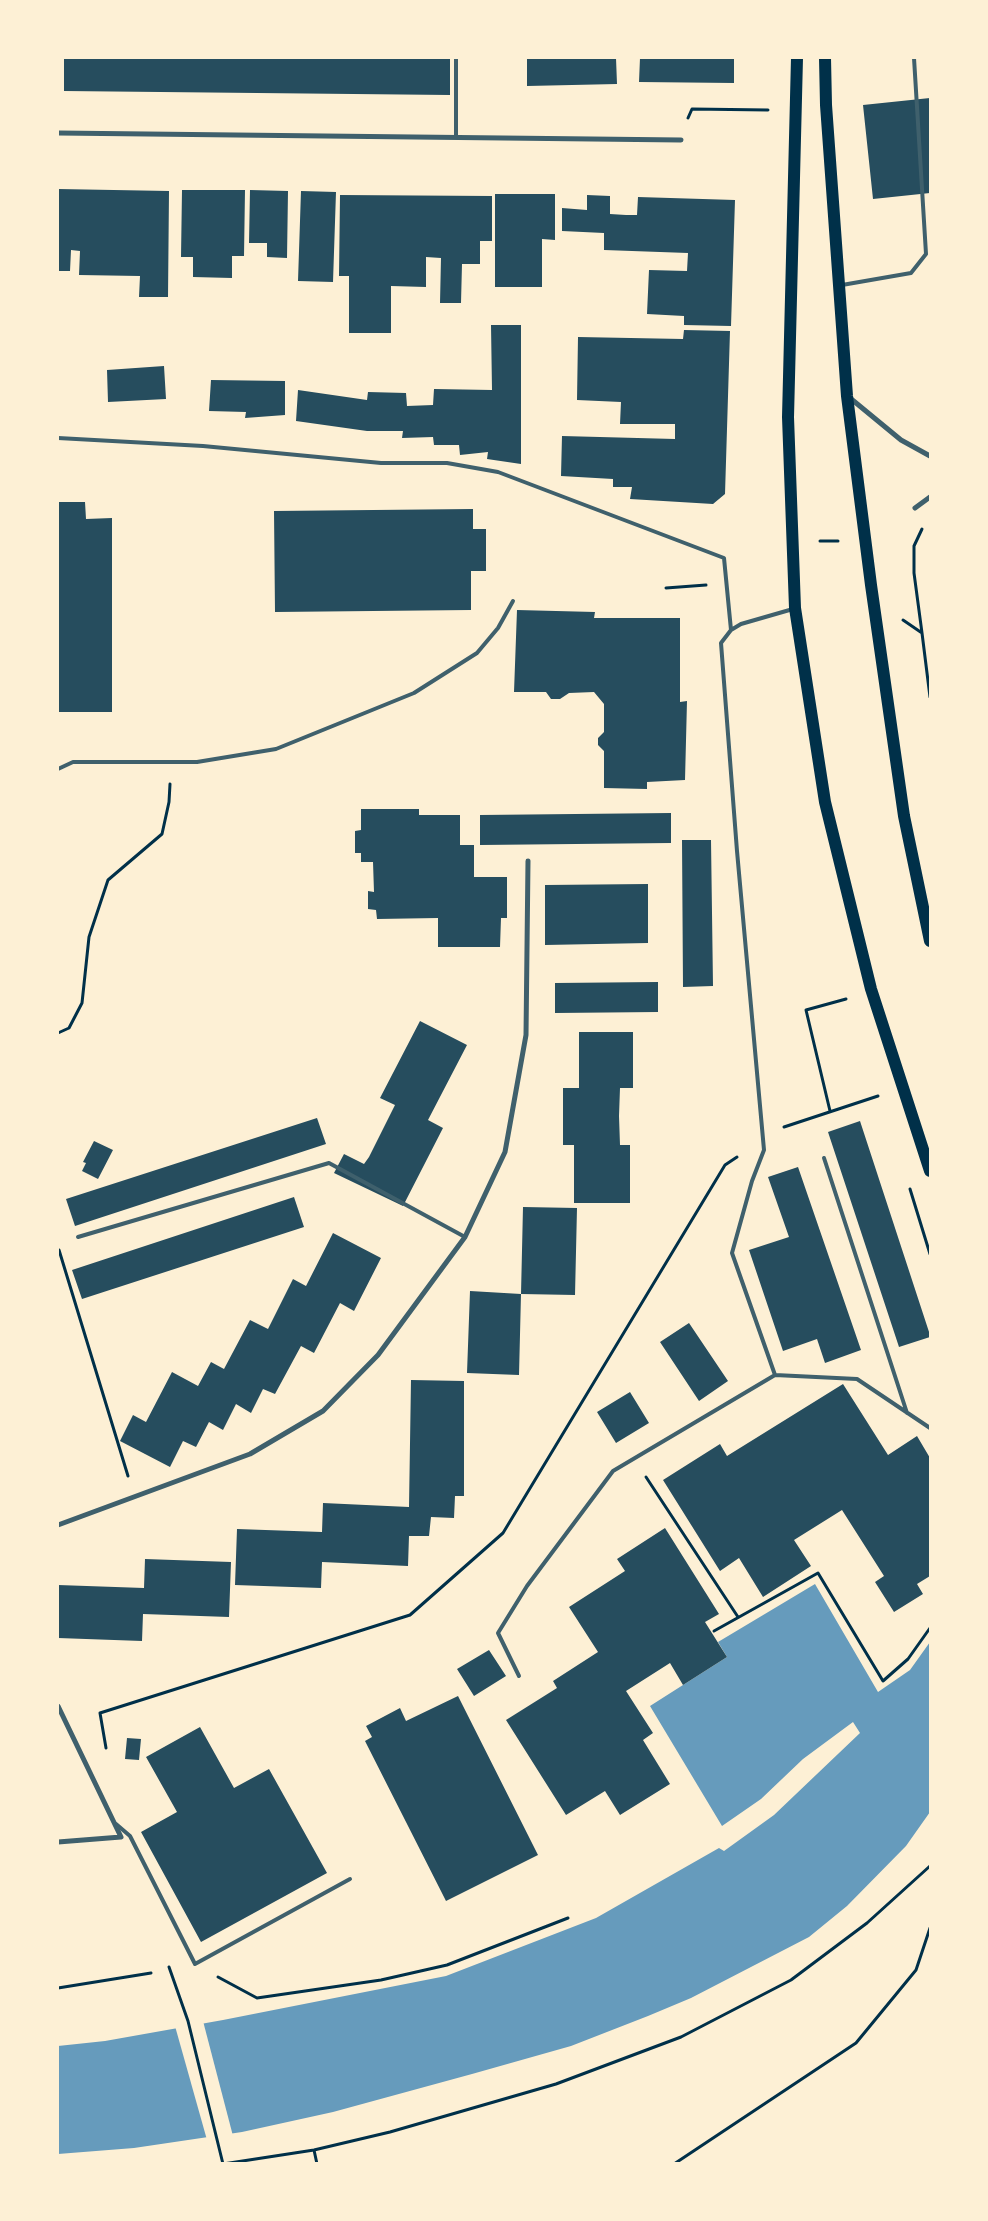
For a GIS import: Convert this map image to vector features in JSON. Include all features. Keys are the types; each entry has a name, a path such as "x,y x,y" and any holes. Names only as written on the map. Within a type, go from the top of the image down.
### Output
{"main road":[{"path":"797,58 788,417 795,608 825,802 864,962 930,1171"},
{"path":"825,58 826,105 848,396 871,585 904,816 930,941"}],"street":[{"path":"58,133 681,140"},
{"path":"848,396 900,440 930,456"},
{"path":"915,508 930,497"},
{"path":"58,1525 250,1454 323,1411 378,1355 465,1237 506,1152 524,1045 528,861"},
{"path":"58,1706 121,1838 58,1842"}],"lane":[{"path":"456,58 456,138"},
{"path":"840,286 911,274 926,254 914,58"},
{"path":"58,438 203,446 381,463 447,463 498,472 724,558 731,630"},
{"path":"58,769 73,762 198,762 276,749 414,693 477,653 498,628 513,601"},
{"path":"775,1375 732,1253 752,1181 764,1150 764,1137 737,851 721,643 731,630 741,624 795,608"},
{"path":"824,1158 907,1413"},
{"path":"78,1237 329,1163 465,1237"},
{"path":"519,1676 498,1633 527,1586 613,1471 634,1458 775,1375 857,1379 930,1428"},
{"path":"113,1821 130,1836 196,1964 350,1879"}],"path":[{"path":"681,140 692,109 795,111"},
{"path":"926,520 914,546 914,574 930,697"},
{"path":"793,541 866,543"},
{"path":"666,588 702,585 727,586"},
{"path":"871,585 899,617 922,633"},
{"path":"58,1033 69,1028 82,1003 89,937 108,880 162,834 169,802 171,762"},
{"path":"830,1111 806,1010 849,998"},
{"path":"106,1751 100,1713 410,1615 503,1533 725,1165 764,1137 830,1111 885,1094"},
{"path":"58,1245 135,1498"},
{"path":"634,1458 738,1617"},
{"path":"714,1631 818,1573 883,1681 908,1659 930,1628"},
{"path":"188,2021 223,2164 262,2160 314,2150 390,2132 556,2084 681,2037 792,1980 868,1922 930,1866"},
{"path":"196,1964 257,1998 381,1980 446,1966 568,1918"},
{"path":"674,2164 856,2043 916,1970 930,1928"},
{"path":"58,1988 151,1973"},
{"path":"314,2150 317,2164"},
{"path":"254,2164 262,2160"}],"water":[{"path":"815,1584 878,1692 910,1670 930,1642 930,1812 906,1846 847,1906 809,1937 691,1998 571,2046 333,2112 242,2132 134,2148 58,2154 58,2046 105,2041 223,2020 446,1976 596,1918 719,1848 724,1851 774,1815 860,1733 853,1722 803,1759 761,1799 722,1826 650,1706 727,1657 718,1642"}],"pier":[{"path":"203,2021 233,2136 207,2140 175,2026"}],"building":[{"path":"64,58 450,58 450,95 64,91"},
{"path":"527,58 616,58 617,84 527,86"},
{"path":"640,58 734,58 734,83 639,82"},
{"path":"930,98 930,193 873,199 863,105"},
{"path":"58,189 169,191 168,297 139,297 140,276 79,275 80,251 71,250 70,271 58,271"},
{"path":"182,190 245,190 244,256 232,256 232,278 193,277 193,257 181,257"},
{"path":"250,190 288,191 287,258 267,257 267,243 249,243"},
{"path":"301,191 336,192 333,282 298,281"},
{"path":"495,194 555,194 555,240 542,239 542,287 495,287"},
{"path":"340,195 492,196 492,241 480,241 480,264 462,264 461,303 440,303 441,258 426,257 426,287 391,286 391,333 349,333 349,276 339,276"},
{"path":"587,195 610,196 610,214 626,215 637,215 638,197 735,200 731,326 684,325 684,316 647,314 649,270 687,271 688,253 604,250 604,233 562,231 562,208 587,210"},
{"path":"491,325 521,325 521,464 487,459 488,452 460,455 459,445 434,445 433,437 402,438 403,431 367,431 296,421 298,390 367,400 368,392 406,393 407,406 433,405 434,389 492,390"},
{"path":"684,330 730,331 725,494 713,504 630,499 632,487 613,487 613,479 561,476 562,436 675,439 675,424 620,424 621,402 577,400 578,337 683,339"},
{"path":"164,366 166,399 108,402 107,370"},
{"path":"211,380 285,381 285,415 245,418 246,412 209,411"},
{"path":"58,502 85,502 86,519 112,518 112,712 58,712"},
{"path":"473,509 473,529 486,529 486,571 471,571 471,610 275,612 274,511"},
{"path":"517,610 595,612 594,618 680,618 680,702 687,701 685,780 647,782 647,789 604,788 604,751 598,745 598,738 604,732 604,704 594,692 569,693 560,699 551,699 546,692 514,692"},
{"path":"361,809 419,809 419,815 460,815 460,845 474,845 474,877 507,877 507,918 501,918 500,947 438,947 438,918 377,919 376,910 368,909 368,891 374,892 373,862 361,862 361,853 355,853 355,831 361,830"},
{"path":"671,813 671,843 480,845 480,815"},
{"path":"682,840 711,840 713,986 683,987"},
{"path":"648,884 648,943 545,945 545,885"},
{"path":"658,982 658,1012 555,1013 555,983"},
{"path":"420,1021 467,1045 428,1120 443,1128 403,1206 334,1173 344,1154 364,1164 369,1157 395,1105 380,1098"},
{"path":"579,1032 633,1032 633,1088 620,1088 619,1116 620,1145 630,1145 630,1203 574,1203 574,1145 563,1145 563,1088 579,1088"},
{"path":"317,1118 326,1144 75,1226 66,1199"},
{"path":"860,1121 930,1335 930,1337 899,1347 828,1132"},
{"path":"94,1141 113,1150 98,1179 82,1171 86,1163 83,1162"},
{"path":"798,1167 861,1350 825,1363 817,1339 783,1351 749,1250 789,1237 768,1177"},
{"path":"294,1197 304,1227 82,1299 72,1270"},
{"path":"523,1207 577,1208 575,1295 521,1294"},
{"path":"333,1233 381,1258 354,1311 340,1303 314,1353 301,1346 275,1394 263,1389 251,1413 236,1404 223,1430 209,1422 196,1447 183,1441 170,1467 120,1441 133,1415 146,1422 172,1372 198,1386 211,1362 224,1369 250,1320 268,1329 293,1279 306,1286"},
{"path":"470,1291 521,1294 519,1375 467,1373"},
{"path":"689,1323 728,1381 699,1401 660,1342"},
{"path":"411,1380 464,1381 464,1496 455,1496 454,1518 431,1517 429,1536 409,1536 408,1566 322,1562 321,1588 235,1585 237,1529 322,1532 323,1503 409,1507"},
{"path":"843,1384 888,1455 917,1436 930,1458 930,1576 917,1584 923,1594 894,1612 875,1582 884,1576 842,1510 794,1540 811,1566 763,1597 739,1558 720,1571 663,1480 720,1444 727,1456"},
{"path":"630,1392 649,1423 616,1443 597,1412"},
{"path":"665,1528 719,1614 705,1622 727,1657 683,1685 670,1663 626,1691 653,1733 643,1740 670,1784 620,1815 605,1791 566,1815 506,1720 557,1688 553,1681 598,1652 569,1607 625,1571 617,1559"},
{"path":"145,1559 231,1562 229,1617 143,1614 142,1641 58,1638 58,1585 144,1588"},
{"path":"489,1650 506,1676 474,1696 457,1669"},
{"path":"458,1696 538,1855 446,1901 365,1741 372,1737 366,1726 400,1708 406,1721"},
{"path":"200,1727 234,1788 269,1769 327,1873 201,1942 141,1832 177,1812 146,1757"},
{"path":"127,1738 141,1739 139,1760 125,1759"}]}
